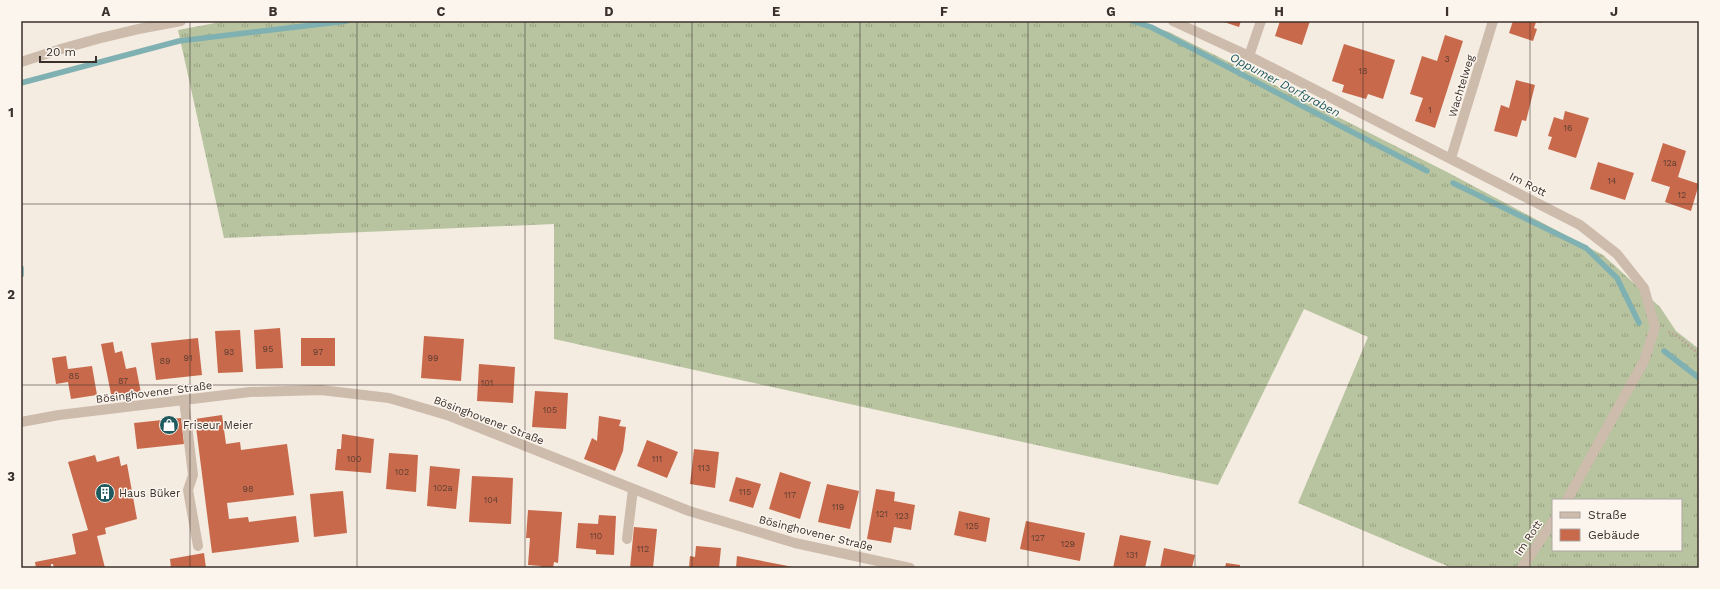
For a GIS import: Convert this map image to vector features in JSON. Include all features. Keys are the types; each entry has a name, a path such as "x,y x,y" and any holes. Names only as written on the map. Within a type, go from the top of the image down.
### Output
{"street":[{"path":"21,62 63,47 156,25 181,21"},
{"name":"Im Rott","path":"1173,21 1249,56 1580,225 1617,254 1644,288 1655,327"},
{"path":"1249,56 1261,21"},
{"name":"Wachtelweg","path":"1451,158 1493,21"},
{"path":"1568,499 1644,361 1655,327"},
{"name":"Bösinghovener Straße","path":"21,422 59,415 250,392 321,390 389,398 450,416 689,511 794,543 910,568"},
{"path":"184,400 193,475 188,490 198,546"},
{"path":"627,539 633,489"},
{"name":"Im Rott","path":"1522,568 1552,523"}],"path":[{"path":"1655,327 1676,335 1699,354"}],"green space":[{"path":"226,21 1136,21 1169,32 1447,172 1603,255 1660,307 1676,331 1699,349 1699,568 1452,568 1298,503 1368,337 1304,309 1218,485 554,339 554,224 224,238 178,30"}],"building":[{"path":"1221,21 1241,21 1239,27"},
{"path":"1280,21 1310,21 1302,45 1275,36"},
{"path":"1513,21 1542,21 1541,23 1536,22 1534,28 1537,29 1533,41 1509,33"},
{"path":"1445,35 1463,41 1435,128 1415,121 1423,98 1410,94 1422,56 1437,61"},
{"path":"1344,44 1395,60 1383,99 1368,94 1366,99 1342,92 1344,85 1332,81"},
{"path":"1516,80 1535,85 1526,121 1522,120 1517,137 1494,131 1501,105 1509,108"},
{"path":"1565,111 1589,118 1576,158 1548,149 1552,137 1548,136 1554,117 1563,120"},
{"path":"1663,143 1686,151 1678,177 1699,184 1691,211 1665,202 1670,187 1651,181"},
{"path":"1598,162 1634,173 1625,200 1590,189"},
{"path":"280,328 283,368 256,369 254,330"},
{"path":"240,330 243,372 218,373 215,331"},
{"path":"424,336 464,339 461,381 421,378"},
{"path":"198,338 202,375 156,380 151,343"},
{"path":"301,338 335,338 335,366 301,366"},
{"path":"113,342 115,353 122,351 126,369 136,367 141,393 112,399 101,344"},
{"path":"66,356 68,369 92,366 97,395 71,399 68,382 56,384 52,358"},
{"path":"479,364 515,367 513,403 477,401"},
{"path":"535,391 568,393 566,429 532,427"},
{"path":"222,415 226,444 240,442 241,450 287,444 294,495 227,503 229,519 248,517 249,522 296,516 299,542 212,553 195,419"},
{"path":"599,416 621,420 619,426 626,427 623,451 615,471 584,459 592,438 597,441"},
{"path":"181,418 184,444 137,449 134,423"},
{"path":"342,434 374,439 371,473 335,470 337,449 341,449"},
{"path":"647,440 678,452 667,478 637,466"},
{"path":"694,449 719,452 715,488 690,484"},
{"path":"389,453 418,455 416,492 386,489"},
{"name":"Haus Büker","path":"95,455 97,462 119,456 121,466 127,464 137,519 105,528 106,534 97,536 105,568 54,568 53,564 51,564 51,568 36,568 35,562 76,554 72,534 88,530 68,462"},
{"path":"430,466 460,469 456,509 427,506"},
{"path":"780,472 811,482 800,519 769,509"},
{"path":"472,476 513,478 511,524 469,522"},
{"path":"736,477 761,484 753,508 729,501"},
{"path":"827,484 859,491 850,529 818,522"},
{"path":"876,489 895,492 894,501 915,505 911,530 894,527 891,543 867,539"},
{"path":"343,491 347,533 314,537 310,494"},
{"path":"528,510 562,512 558,563 554,562 553,568 540,568 541,566 528,565 530,538 526,538"},
{"path":"959,511 990,518 986,542 954,535"},
{"path":"599,515 616,516 614,555 596,554 596,550 576,548 578,523 598,524"},
{"path":"1026,521 1085,533 1080,561 1020,549"},
{"path":"634,527 657,529 653,568 630,568"},
{"path":"1120,535 1151,541 1145,568 1113,568"},
{"path":"696,546 721,548 719,568 689,568 690,556 695,557"},
{"path":"1164,548 1195,555 1192,568 1160,568"},
{"path":"204,553 206,568 171,568 170,559"},
{"path":"737,556 793,567 793,568 736,568"},
{"path":"1226,563 1240,565 1240,568 1225,568"}],"waterway":[{"name":"Oppumer Dorfgraben","path":"21,83 179,41 347,21"},
{"name":"Oppumer Dorfgraben","path":"1132,21 1151,27 1427,171"},
{"name":"Oppumer Dorfgraben","path":"1453,183 1586,248 1617,278 1639,323"},
{"name":"Oppumer Dorfgraben","path":"21,268 21,275"},
{"name":"Oppumer Dorfgraben","path":"1664,351 1699,378"}],"place":[{"name":"Friseur Meier","path":"169,425"},
{"name":"Haus Büker","path":"105,493"}]}
